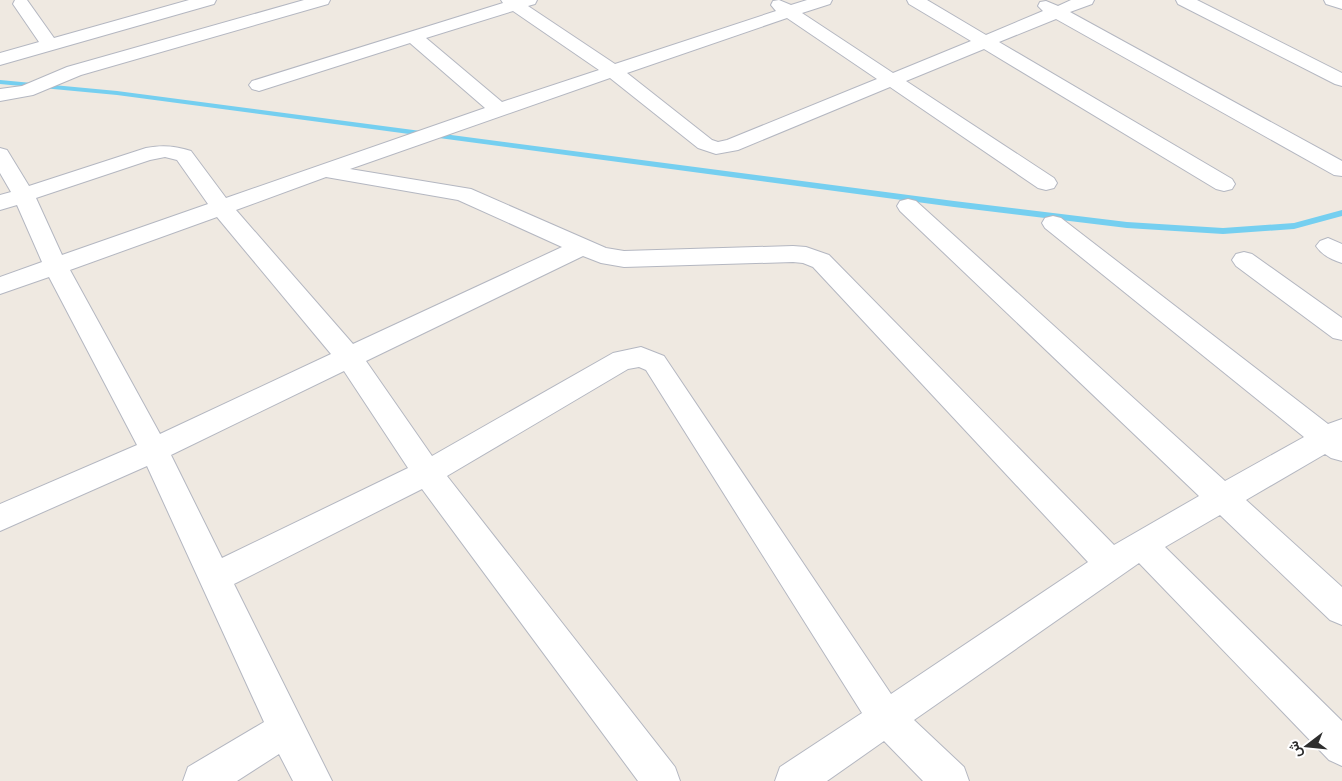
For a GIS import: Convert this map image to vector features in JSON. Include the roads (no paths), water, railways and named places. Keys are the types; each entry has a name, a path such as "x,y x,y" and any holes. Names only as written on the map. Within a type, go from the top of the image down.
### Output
{"street":[{"path":"0,59 208,0"},
{"path":"0,95 38,87 74,72 322,0"},
{"path":"771,0 1046,183"},
{"path":"0,286 418,137 824,0"},
{"path":"915,0 1224,184"},
{"path":"1035,0 1342,170"},
{"path":"259,85 414,37 517,2 614,72 704,144 716,148 731,146 1086,0"},
{"path":"1184,0 1342,80"},
{"path":"1332,0 1342,4"},
{"path":"21,4 49,44"},
{"path":"414,37 499,110"},
{"path":"11,199 146,154 165,151 184,155 221,207 348,356 427,473 661,781"},
{"path":"0,154 11,199 56,267 154,450 216,577 286,729 313,781"},
{"path":"326,171 463,194 601,255 624,259 793,254 806,255 820,261 1112,565"},
{"path":"908,206 1342,609"},
{"path":"794,781 1141,544 1222,498 1337,440 1053,223"},
{"path":"0,518 154,450 348,356 584,246"},
{"path":"1244,260 1342,332"},
{"path":"216,577 427,473 622,360 641,357 655,363 886,718 950,781"},
{"path":"1141,544 1342,747"},
{"path":"202,781 286,729"}],"waterway":[{"path":"0,82 117,93 954,204 1127,225 1223,231 1294,226 1342,213"}]}
